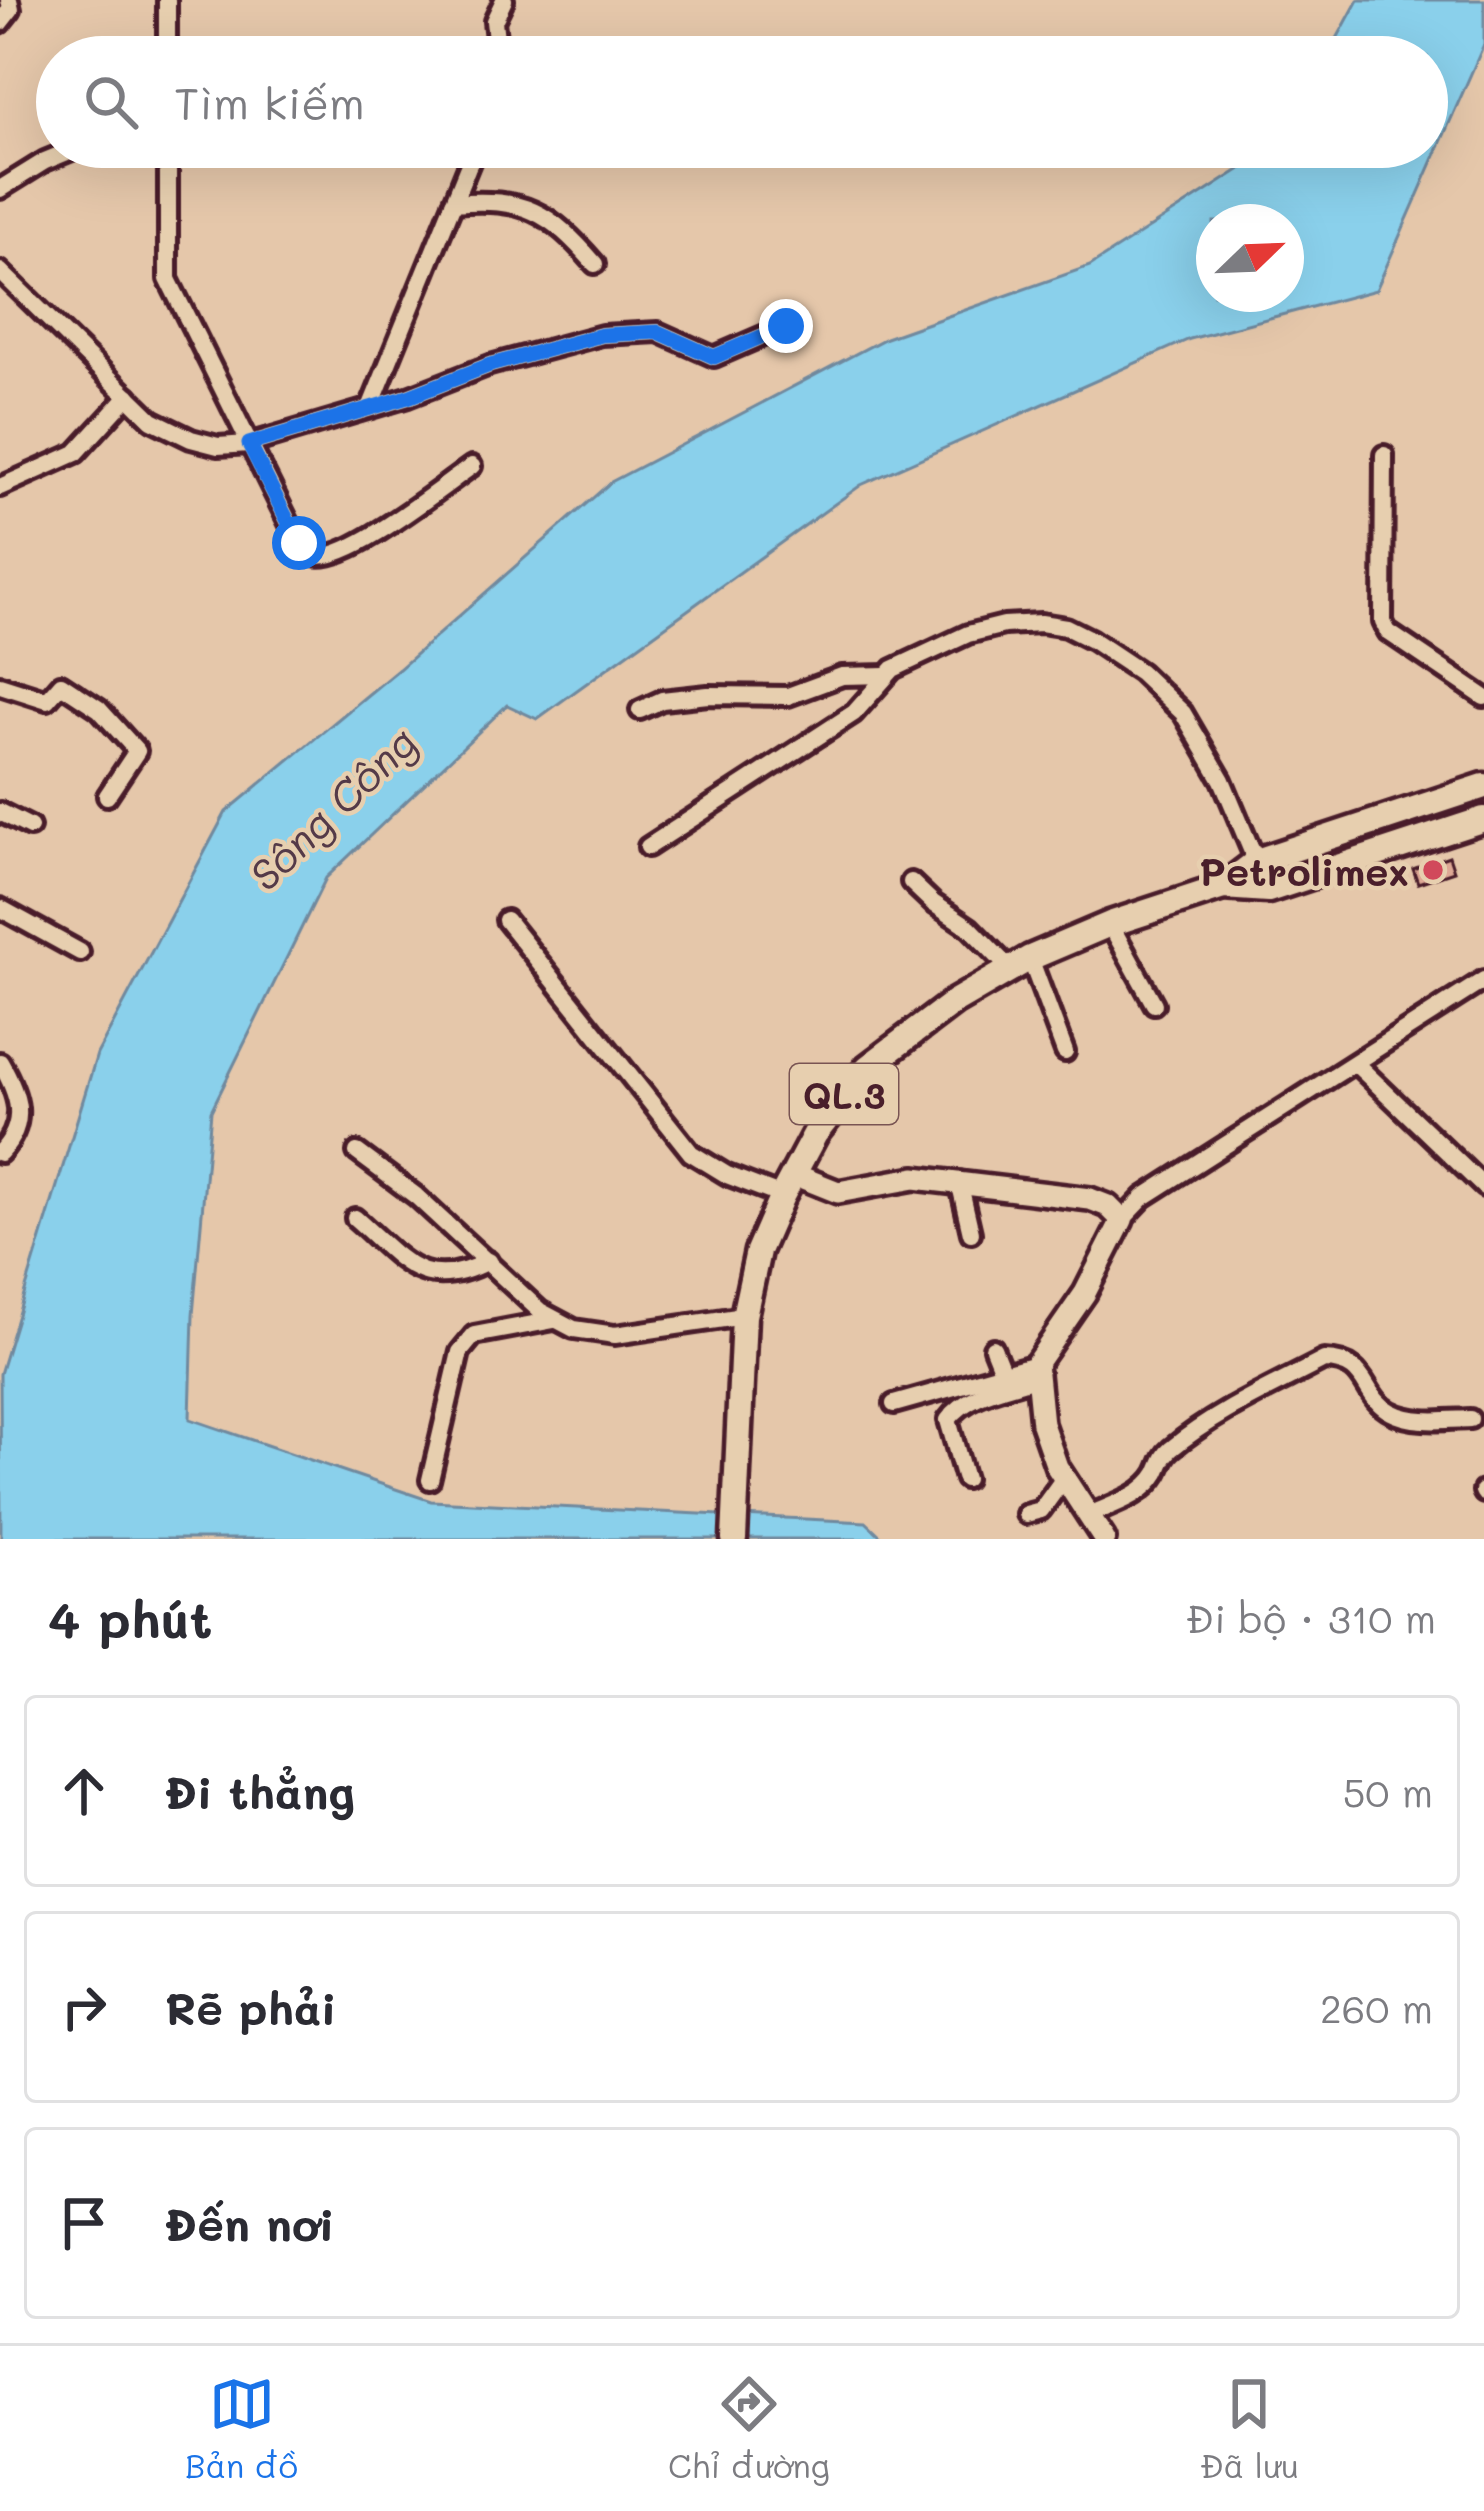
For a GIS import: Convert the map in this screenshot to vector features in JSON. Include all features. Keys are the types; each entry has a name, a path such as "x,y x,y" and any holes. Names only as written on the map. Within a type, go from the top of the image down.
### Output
{"highway":[{"name":"QL.3","path":"734,1539 744,1316 758,1251 788,1185 839,1100 868,1067 954,1002 1019,963 1110,924 1222,887 1257,861 1484,786"},
{"name":"QL.3","path":"1222,887 1268,890 1484,819"}],"main road":[{"path":"788,1185 838,1192 915,1178 959,1181 1090,1199 1108,1206 1122,1220 1113,1245 1038,1370 1042,1424 1064,1478 1104,1539"}],"street":[{"path":"0,23 11,9 9,0"},
{"path":"167,0 167,36"},
{"path":"496,36 494,21 504,0"},
{"path":"0,188 36,166"},
{"path":"167,168 168,279 299,543 314,556 351,547 472,466"},
{"path":"370,408 467,168"},
{"path":"453,203 495,200 520,204 552,220 596,264"},
{"path":"0,271 152,420 191,440 218,446 249,444 490,365 602,335 658,332 714,357 786,326"},
{"path":"0,487 76,453 128,396"},
{"path":"1384,455 1383,622 1388,632 1484,697"},
{"path":"648,847 854,713 887,675 968,634 1004,625 1066,627 1140,672 1184,713 1222,781 1268,890"},
{"path":"640,710 662,700 708,694 788,696 842,676 887,675"},
{"path":"0,685 47,700 61,684 106,716 137,751 107,796"},
{"path":"0,812 30,827"},
{"path":"911,882 933,903 1019,963 1065,1052"},
{"path":"0,908 80,952"},
{"path":"506,920 691,1154 728,1175 788,1185"},
{"path":"1110,924 1154,1004"},
{"path":"1122,1220 1144,1198 1484,980"},
{"path":"0,1062 21,1112 13,1139 0,1153"},
{"path":"1356,1064 1484,1187"},
{"path":"357,1152 416,1196 554,1320 592,1335 615,1335 744,1316"},
{"path":"959,1181 971,1233"},
{"path":"355,1218 424,1274 451,1276 488,1262"},
{"path":"430,1480 460,1352 474,1335 554,1320"},
{"path":"993,1348 1003,1373"},
{"path":"1087,1516 1134,1496 1157,1472 1170,1449 1224,1413 1324,1360 1340,1361 1361,1373 1382,1407 1395,1415 1421,1420 1470,1419"},
{"path":"893,1404 1003,1373 1038,1370"},
{"path":"965,1479 948,1420 978,1397 1038,1370"},
{"path":"1026,1514 1041,1510 1064,1478"}],"water":[{"name":"Sông Công","path":"1358,0 1484,0 1484,44 1448,126 1448,36 1338,36"},
{"name":"Sông Công","path":"1242,168 1430,168 1376,290 1304,309 1304,204 1196,204 1196,312 1292,312 1190,339 861,485 537,719 507,705 326,878 211,1111 193,1315 190,1419 431,1501 866,1522 884,1539 1,1539 0,1374 97,1054 226,812 399,669 611,482 886,338 1090,266"}],"building":[{"name":"Petrolimex","path":"1449,856 1454,871 1418,883 1413,869"}],"place":[{"name":"Petrolimex","path":"1433,870"}],"route":[{"path":"299,543 249,444 408,397 490,365 602,335 658,332 714,357 786,326"}]}
